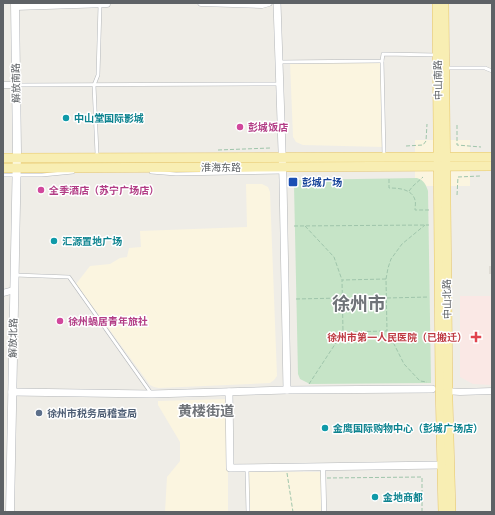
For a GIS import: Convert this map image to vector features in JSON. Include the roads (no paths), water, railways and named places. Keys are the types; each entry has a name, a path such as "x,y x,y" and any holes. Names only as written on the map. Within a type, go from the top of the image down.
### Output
{"main road":[{"name":"中山南路","path":"437,3 437,55 442,162"},
{"name":"中山南路","path":"442,162 445,68 444,3"},
{"name":"解放南路","path":"15,5 16,166"},
{"name":"淮海东路","path":"3,168 95,158 282,169 384,157 442,162"},
{"path":"442,162 492,157"},
{"name":"淮海东路","path":"3,158 16,166 282,169 442,162"},
{"path":"442,162 492,166"},
{"name":"中山北路","path":"442,162 438,389 443,512"},
{"name":"解放北路","path":"10,512 16,166"},
{"name":"中山北路","path":"438,389 451,512"}],"street":[{"path":"201,3 262,5 269,3"},
{"path":"277,3 288,390"},
{"path":"15,5 107,4"},
{"path":"3,85 16,85"},
{"path":"3,293 14,290"},
{"path":"12,392 152,394 288,390 438,389 460,392 492,391"},
{"path":"229,392 230,468 442,466"},
{"path":"323,468 324,512"}],"lane":[{"path":"95,158 97,154 94,85 98,75 98,4"},
{"path":"384,157 383,54 437,55"},
{"path":"279,62 382,61"},
{"path":"445,68 485,68 492,71"},
{"path":"16,85 280,84"},
{"path":"3,175 16,166"},
{"path":"14,275 69,277 152,394"},
{"path":"247,469 248,512"}],"place":[{"name":"中山堂国际影城","path":"66,118"},
{"name":"彭城饭店","path":"240,127"},
{"name":"彭城广场","path":"293,182"},
{"name":"全季酒店（苏宁广场店）","path":"41,190"},
{"name":"汇源置地广场","path":"54,241"},
{"name":"徐州蝸居青年旅社","path":"60,321"},
{"name":"徐州市第一人民医院（已搬迁）","path":"476,337"},
{"name":"徐州市税务局稽查局","path":"39,413"},
{"name":"金鹰国际购物中心（彭城广场店）","path":"325,428"},
{"name":"金地商都","path":"375,497"}],"district":[{"name":"徐州市","path":"359,303"},
{"name":"黄楼街道","path":"206,411"}]}
